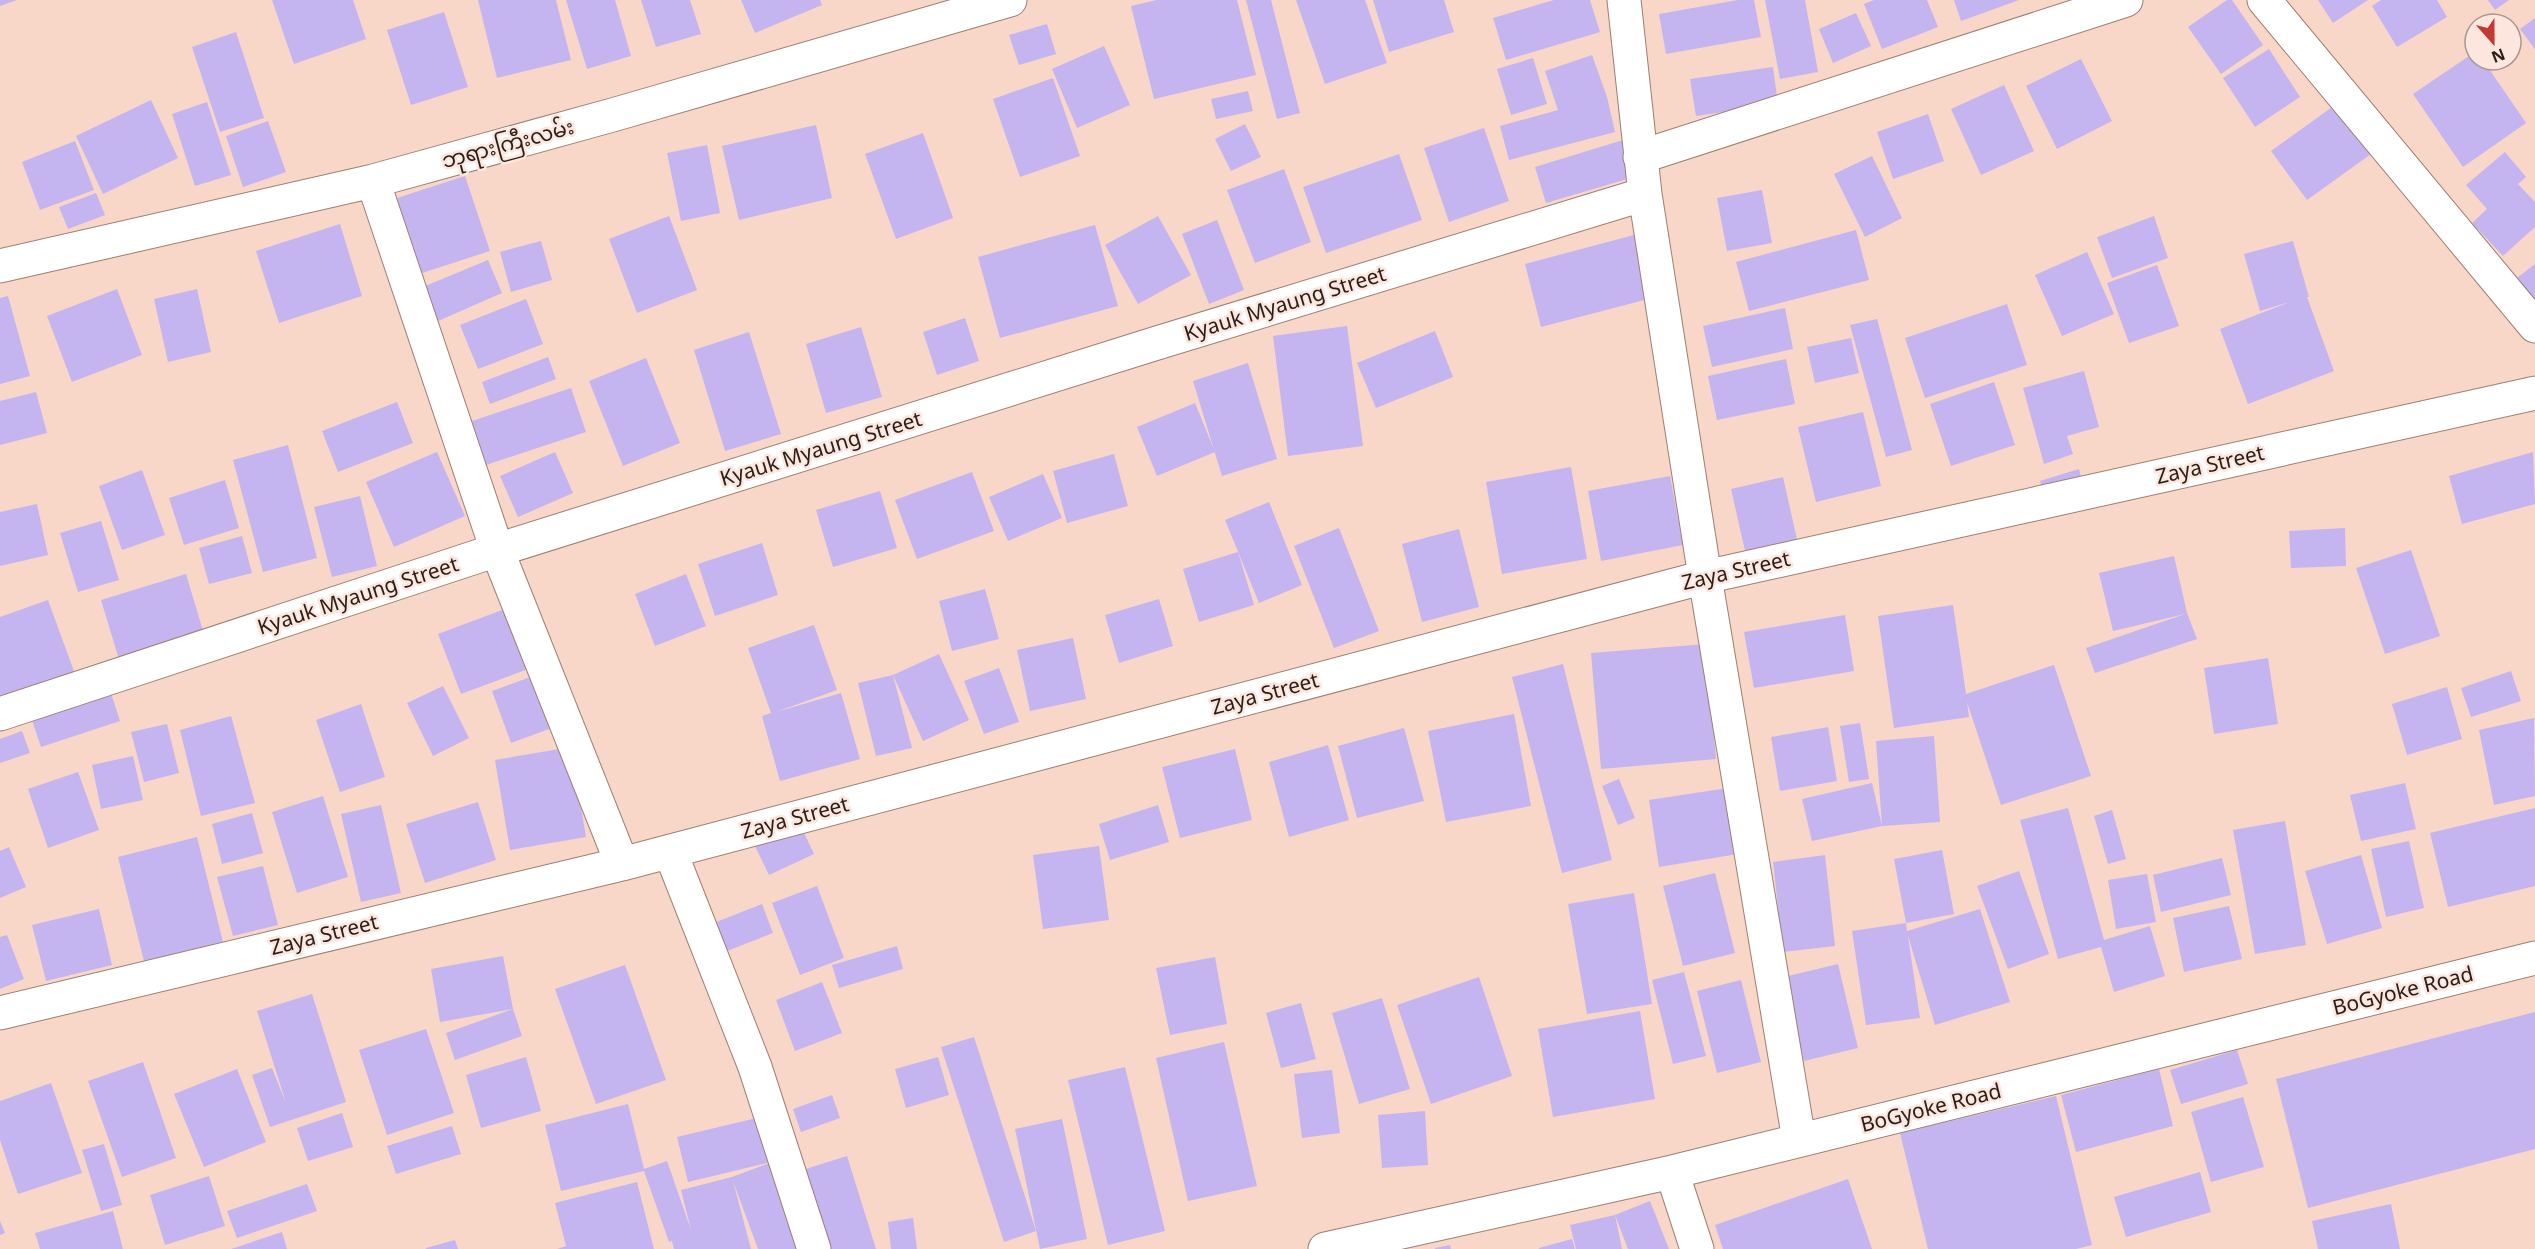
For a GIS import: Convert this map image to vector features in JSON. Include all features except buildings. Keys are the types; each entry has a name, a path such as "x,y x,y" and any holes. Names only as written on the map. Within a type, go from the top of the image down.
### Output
{"street":[{"name":"ဘုရားကြီးလမ်း","path":"0,266 373,181 616,114 1010,0"},
{"path":"1624,0 1645,194 1705,577 1799,1140"},
{"path":"1640,157 2126,0"},
{"path":"2264,0 2535,326"},
{"path":"373,181 497,550 622,864"},
{"name":"Kyauk Myaung Street","path":"0,714 497,550 1157,343 1645,194"},
{"name":"Zaya Street","path":"0,1013 622,864 1705,577 2535,393"},
{"path":"670,851 755,1067 814,1249"},
{"name":"BoGyoke Road","path":"1325,1249 1672,1172 2535,958"},
{"path":"1672,1172 1697,1249"}]}
